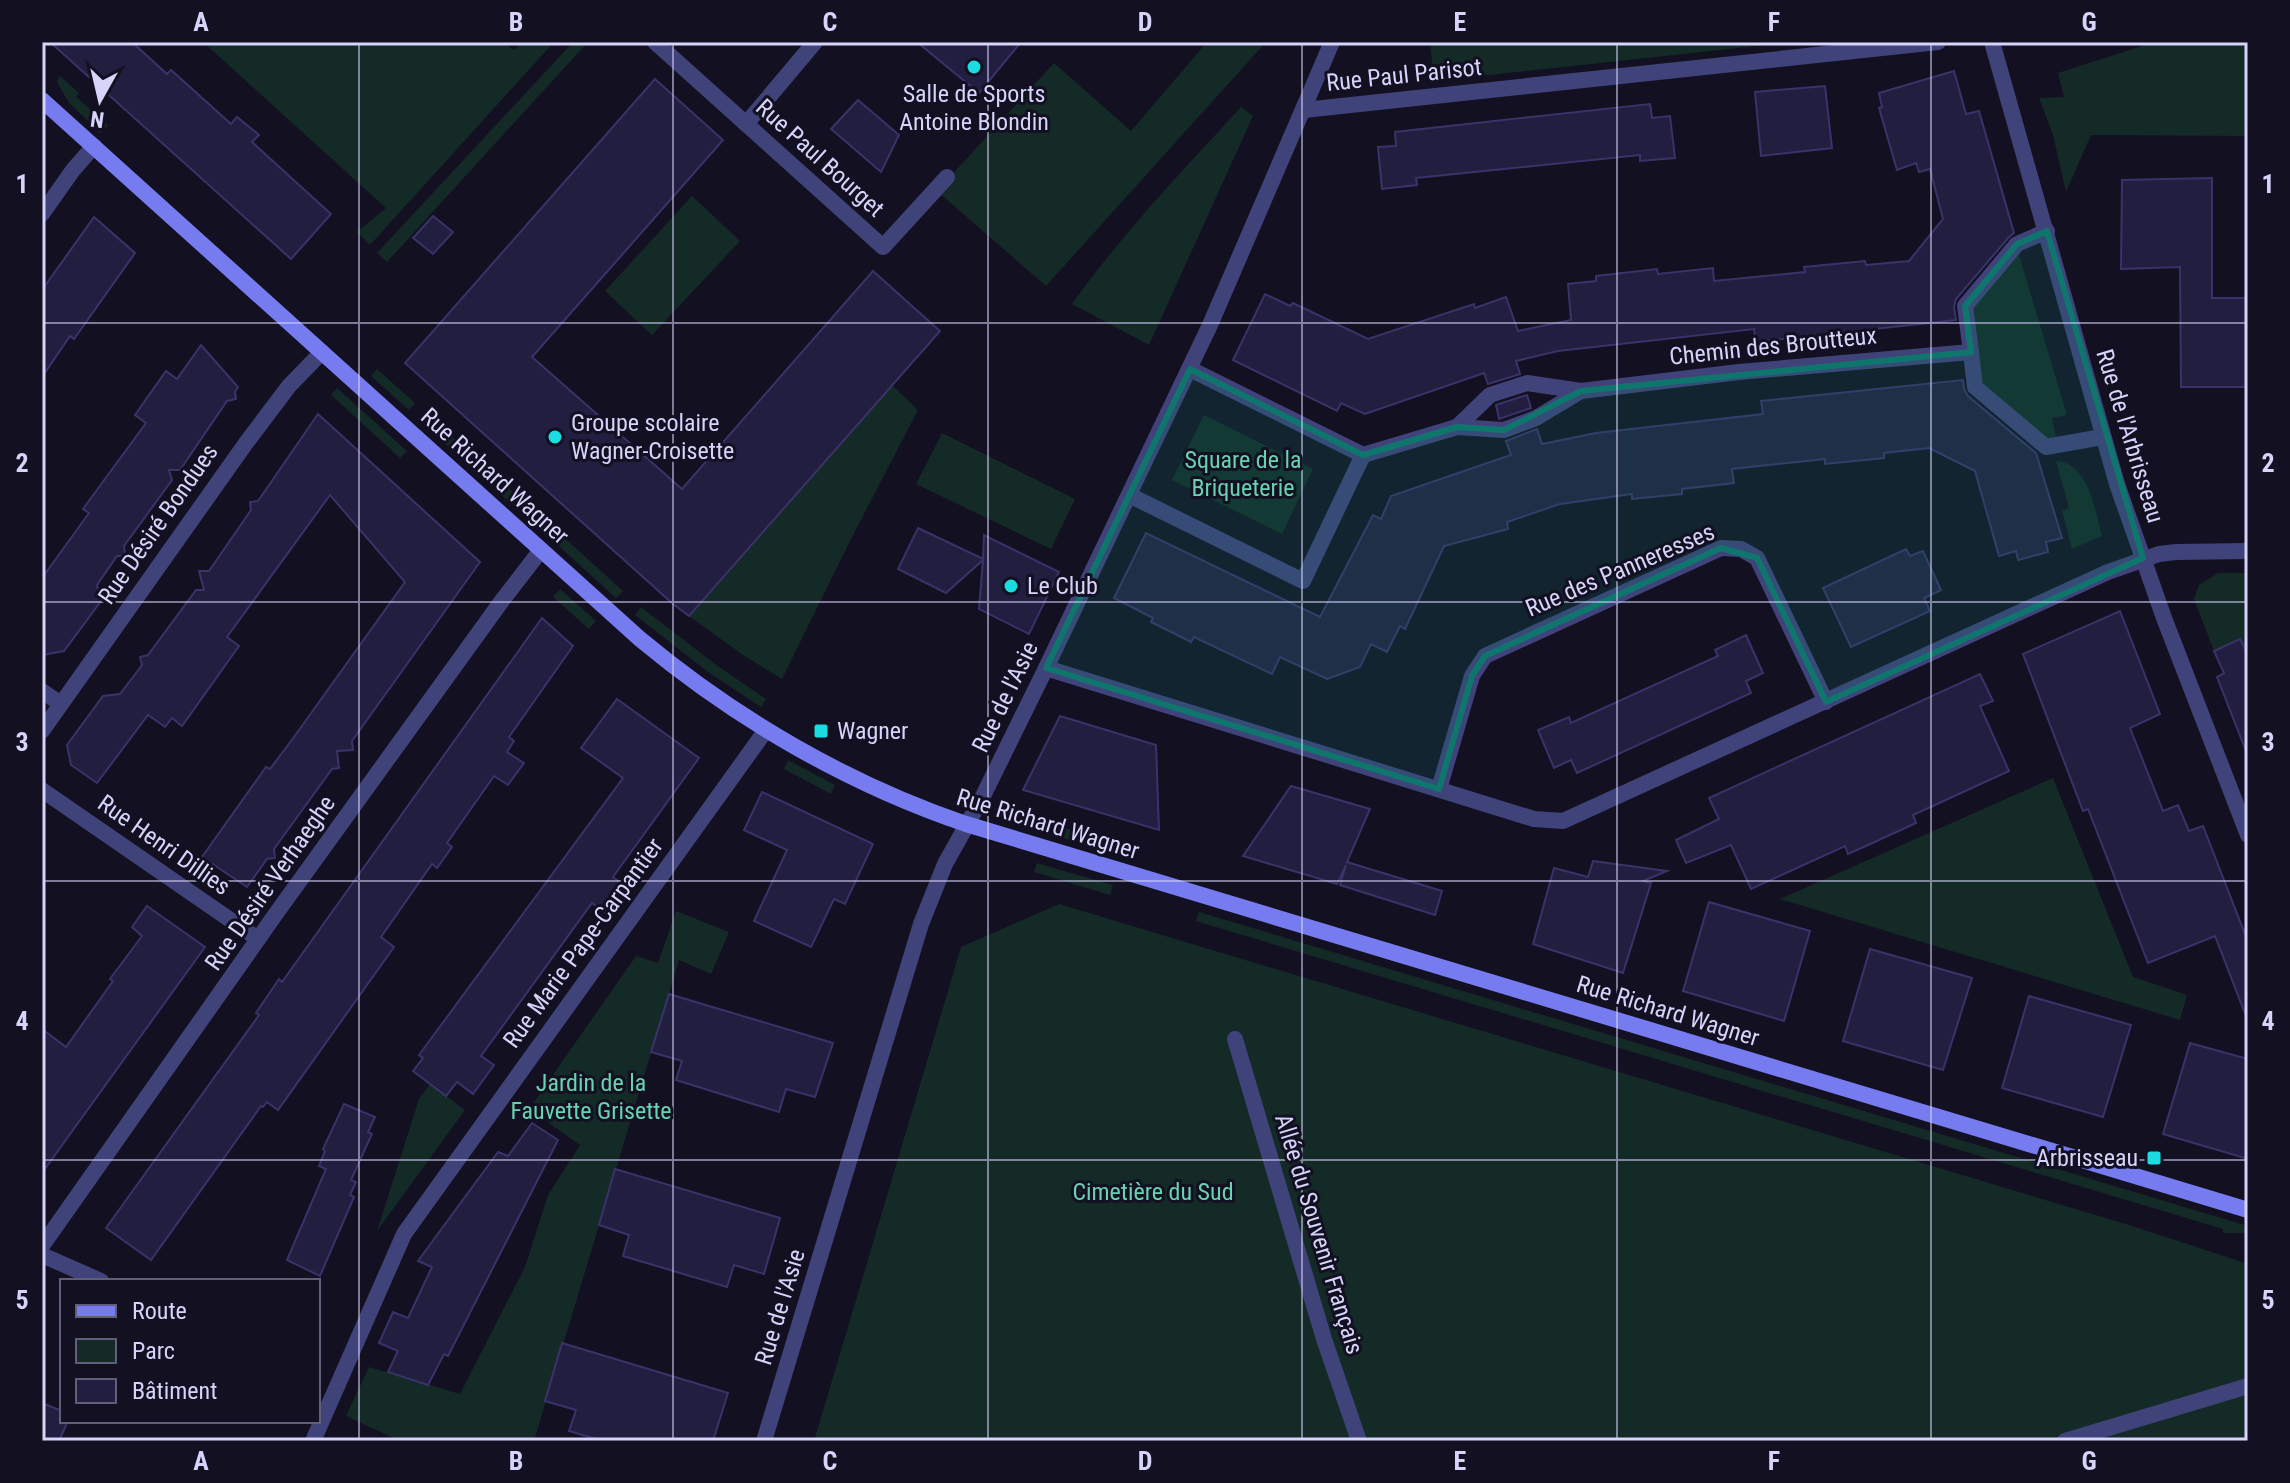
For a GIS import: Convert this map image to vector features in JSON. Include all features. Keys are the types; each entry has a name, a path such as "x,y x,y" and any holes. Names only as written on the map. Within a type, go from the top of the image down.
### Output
{"street":[{"name":"Rue Paul Bourget","path":"655,42 883,247 947,177"},
{"path":"746,124 815,42"},
{"name":"Rue de l'Asie","path":"764,1441 921,924 945,864 1046,668 1190,369 1332,42"},
{"name":"Rue Paul Parisot","path":"1304,110 1938,42"},
{"name":"Rue de l'Arbrisseau","path":"1992,42 2102,437 2199,711 2248,835"},
{"name":"Rue Richard Wagner","path":"42,100 661,657 766,730 846,773 908,802 966,824 2248,1210"},
{"path":"42,214 94,146"},
{"path":"2047,231 2017,244 1965,306 1975,387 2046,447 2102,437"},
{"name":"Rue Désiré Bondues","path":"42,731 246,443 289,386 322,352"},
{"name":"Chemin des Broutteux","path":"1457,427 1490,395 1527,383 1581,391 1739,372 1971,352"},
{"path":"1129,495 1303,581 1363,455 1190,369"},
{"name":"Chemin des Broutteux","path":"1363,455 1457,427 1504,430 1536,418 1581,391"},
{"name":"Rue des Panneresses","path":"1439,789 1472,676 1485,656 1721,548 1741,549 1757,558 1826,702"},
{"name":"Rue Désiré Verhaeghe","path":"42,1246 258,939 541,550"},
{"path":"1046,668 1534,819 1563,821 2143,558 2176,552 2248,551"},
{"path":"42,691 61,704"},
{"name":"Rue Marie Pape-Carpantier","path":"313,1441 404,1234 766,730"},
{"name":"Rue Henri Dillies","path":"42,790 258,939"},
{"name":"Allée du Souvenir Français","path":"1235,1039 1324,1339 1359,1441"},
{"path":"42,1255 96,1279"},
{"path":"2065,1441 2248,1386"}],"highlighted area":[{"path":"2047,231 2143,558 1826,702 1757,558 1721,548 1485,656 1472,676 1439,789 1046,668 1190,369 1363,455 1457,427 1504,430 1581,391 1971,352 1965,306 2017,244"}],"green space":[{"path":"203,42 502,42 514,50 521,42 554,42 370,245 357,232 386,208"},
{"path":"573,42 588,42 387,262 377,253"},
{"path":"1207,42 1266,42 1046,286 938,192 1054,63 1131,131"},
{"path":"1430,42 1795,42 1434,81"},
{"path":"2154,42 2248,42 2248,136 2091,135 2066,192 2053,135 2039,98 2064,97 2058,73"},
{"path":"60,76 79,93 76,97 108,125 101,133 69,103 57,82"},
{"path":"1241,107 1253,116 1149,345 1072,304 1132,228"},
{"path":"692,196 740,241 652,335 605,291"},
{"path":"2018,252 2067,415 2052,418 2056,437 2048,439 1982,386 1971,309"},
{"path":"377,369 415,403 409,410 371,376"},
{"path":"892,385 918,410 782,679 689,616"},
{"path":"337,388 407,451 400,458 331,395"},
{"name":"Square de la Briqueterie","path":"1204,415 1313,469 1282,534 1172,480"},
{"path":"448,433 543,519 536,526 441,440"},
{"path":"942,433 1075,499 1051,549 916,484"},
{"path":"2056,461 2076,470 2083,479 2093,501 2102,536 2072,549 2062,511 2069,508"},
{"path":"558,532 623,591 616,598 551,539"},
{"path":"2218,573 2248,573 2248,655 2240,639 2214,651 2194,599 2199,585"},
{"path":"560,589 596,621 589,629 553,597"},
{"path":"641,607 766,699 761,707 708,672 635,615"},
{"path":"788,760 835,785 831,794 784,769"},
{"path":"2053,778 2133,977 2187,995 2180,1020 1780,899"},
{"path":"1049,823 1125,846 1123,856 1046,833"},
{"path":"1037,863 1113,885 1110,895 1034,872"},
{"name":"Cimetière du Sud","path":"1059,904 2129,1225 2248,1264 2248,1441 814,1441 961,947"},
{"name":"Jardin de la Fauvette Grisette","path":"676,911 729,932 711,974 679,960 534,1441 400,1441 346,1416 369,1367 460,1394 525,1267 548,1195 580,1145 529,1109 636,956 658,963"},
{"path":"1199,912 2248,1226 2248,1233 2223,1233 2223,1229 1196,921"},
{"path":"430,1084 465,1110 377,1231 419,1099"}],"building":[{"path":"50,42 132,42 167,74 171,70 231,124 237,117 259,135 252,142 331,214 291,259"},
{"name":"Salle de Sports Antoine Blondin","path":"917,42 1021,42 979,93"},
{"path":"1954,71 1966,114 1979,111 2014,233 1956,299 1956,320 1756,342 1754,329 1558,351 1516,361 1520,374 1488,384 1484,373 1365,414 1341,403 1337,411 1233,360 1265,294 1290,306 1293,303 1368,339 1474,304 1475,308 1506,297 1518,331 1571,320 1568,284 1596,281 1596,276 1657,269 1658,274 1713,268 1714,281 1805,272 1804,267 1865,261 1866,265 1909,261 1943,219 1930,169 1919,172 1916,163 1897,170 1879,108 1882,107 1879,93"},
{"name":"Groupe scolaire Wagner-Croisette","path":"655,79 723,140 532,357 682,489 873,271 940,331 689,616 405,363"},
{"path":"1825,86 1832,148 1761,156 1755,92"},
{"path":"858,100 899,135 881,172 831,129"},
{"path":"1650,104 1652,118 1670,116 1675,158 1640,161 1640,155 1416,178 1417,185 1382,189 1378,147 1396,146 1395,132"},
{"path":"2212,178 2212,298 2248,298 2248,387 2181,387 2180,267 2121,269 2122,180"},
{"path":"433,216 453,232 433,254 413,238"},
{"path":"94,217 135,253 74,339 70,336 42,377 42,290"},
{"path":"201,345 238,387 236,399 227,401 180,470 169,470 172,480 124,546 125,556 117,556 97,585 101,601 64,651 42,655 42,578 89,513 83,509 146,423 135,415 166,371 177,379"},
{"path":"1963,380 1968,396 2036,453 2062,538 2046,542 2048,552 2018,560 2016,551 1999,556 1975,471 1929,448 1884,453 1884,458 1825,464 1825,459 1732,469 1734,483 1682,489 1682,494 1632,499 1632,494 1560,504 1507,522 1508,529 1444,546 1405,629 1400,626 1387,652 1371,644 1360,667 1327,679 1280,657 1272,674 1194,637 1191,642 1151,622 1153,618 1114,598 1146,533 1320,617 1373,515 1381,519 1391,496 1511,455 1506,441 1537,429 1542,444 1596,433 1763,414 1761,401"},
{"path":"1527,395 1531,408 1499,419 1496,405"},
{"path":"318,414 480,562 352,741 353,750 337,751 339,768 332,769 274,849 275,858 267,859 247,887 202,857 266,767 270,769 294,737 405,582 330,495 227,637 239,646 182,726 172,718 165,727 148,715 97,783 71,765 67,745 103,696 120,694 142,665 140,657 148,655 196,590 204,590 199,571 209,571 251,510 250,502 258,501"},
{"name":"Le Club","path":"918,528 983,559 984,535 1059,572 1029,634 979,609 983,560 946,593 898,569"},
{"path":"1906,549 1910,556 1923,551 1941,590 1924,598 1930,611 1851,647 1823,588"},
{"path":"2120,611 2160,714 2130,728 2163,811 2178,805 2189,831 2203,826 2248,942 2248,1016 2215,936 2148,963 2088,809 2083,811 2023,654"},
{"path":"542,618 573,646 509,737 514,741 507,752 524,763 508,785 494,776 447,843 452,847 437,868 432,864 381,937 394,947 278,1110 267,1102 261,1106 151,1260 106,1228 259,1015 256,1013 279,979 282,982"},
{"path":"1746,635 1763,673 1746,681 1751,693 1577,773 1571,760 1554,768 1538,730 1569,717 1571,723 1718,656 1715,650"},
{"path":"2240,639 2248,655 2248,751 2217,677 2224,673 2214,651"},
{"path":"1980,674 1993,701 1980,706 2009,771 1913,815 1916,823 1866,846 1848,854 1845,846 1751,889 1731,845 1686,863 1676,840 1719,819 1709,798"},
{"path":"617,699 699,758 613,877 625,886 605,913 592,903 481,1056 494,1065 473,1094 457,1082 446,1096 413,1071 423,1058 419,1055 623,778 581,748"},
{"path":"1060,716 1156,745 1159,830 1023,790"},
{"path":"1291,786 1370,809 1347,862 1442,891 1435,915 1340,885 1346,865 1337,884 1243,856"},
{"path":"762,792 873,844 845,904 834,899 811,947 754,921 787,850 744,830"},
{"path":"1593,861 1667,871 1643,881 1651,883 1623,973 1533,944 1554,868 1588,877"},
{"path":"1709,902 1810,931 1784,1021 1683,991"},
{"path":"147,906 205,947 42,1173 42,1029 66,1047 142,936 132,927"},
{"path":"1870,949 1972,978 1943,1070 1843,1041"},
{"path":"669,994 833,1043 815,1097 786,1089 779,1112 676,1080 682,1061 651,1052"},
{"path":"2029,996 2131,1025 2103,1117 2002,1088"},
{"path":"2190,1043 2248,1059 2248,1159 2163,1134"},
{"path":"344,1104 375,1117 368,1132 372,1134 351,1180 356,1182 350,1195 354,1197 320,1276 287,1260 326,1169 319,1166 325,1151 323,1149"},
{"path":"532,1123 558,1140 448,1356 444,1354 428,1385 388,1372 398,1351 379,1343 393,1312 408,1318 432,1267 418,1261 498,1152 508,1156"},
{"path":"615,1169 780,1218 764,1274 734,1265 727,1287 623,1256 629,1235 599,1225"},
{"path":"562,1343 728,1393 713,1441 603,1441 569,1431 576,1410 545,1401"},
{"path":"42,1403 60,1410 60,1423 67,1423 59,1441 42,1441"}],"place":[{"name":"Salle de Sports Antoine Blondin","path":"974,67"},
{"name":"Groupe scolaire Wagner-Croisette","path":"555,437"},
{"name":"Le Club","path":"1011,586"},
{"name":"Wagner","path":"821,731"},
{"name":"Arbrisseau","path":"2154,1158"}]}
